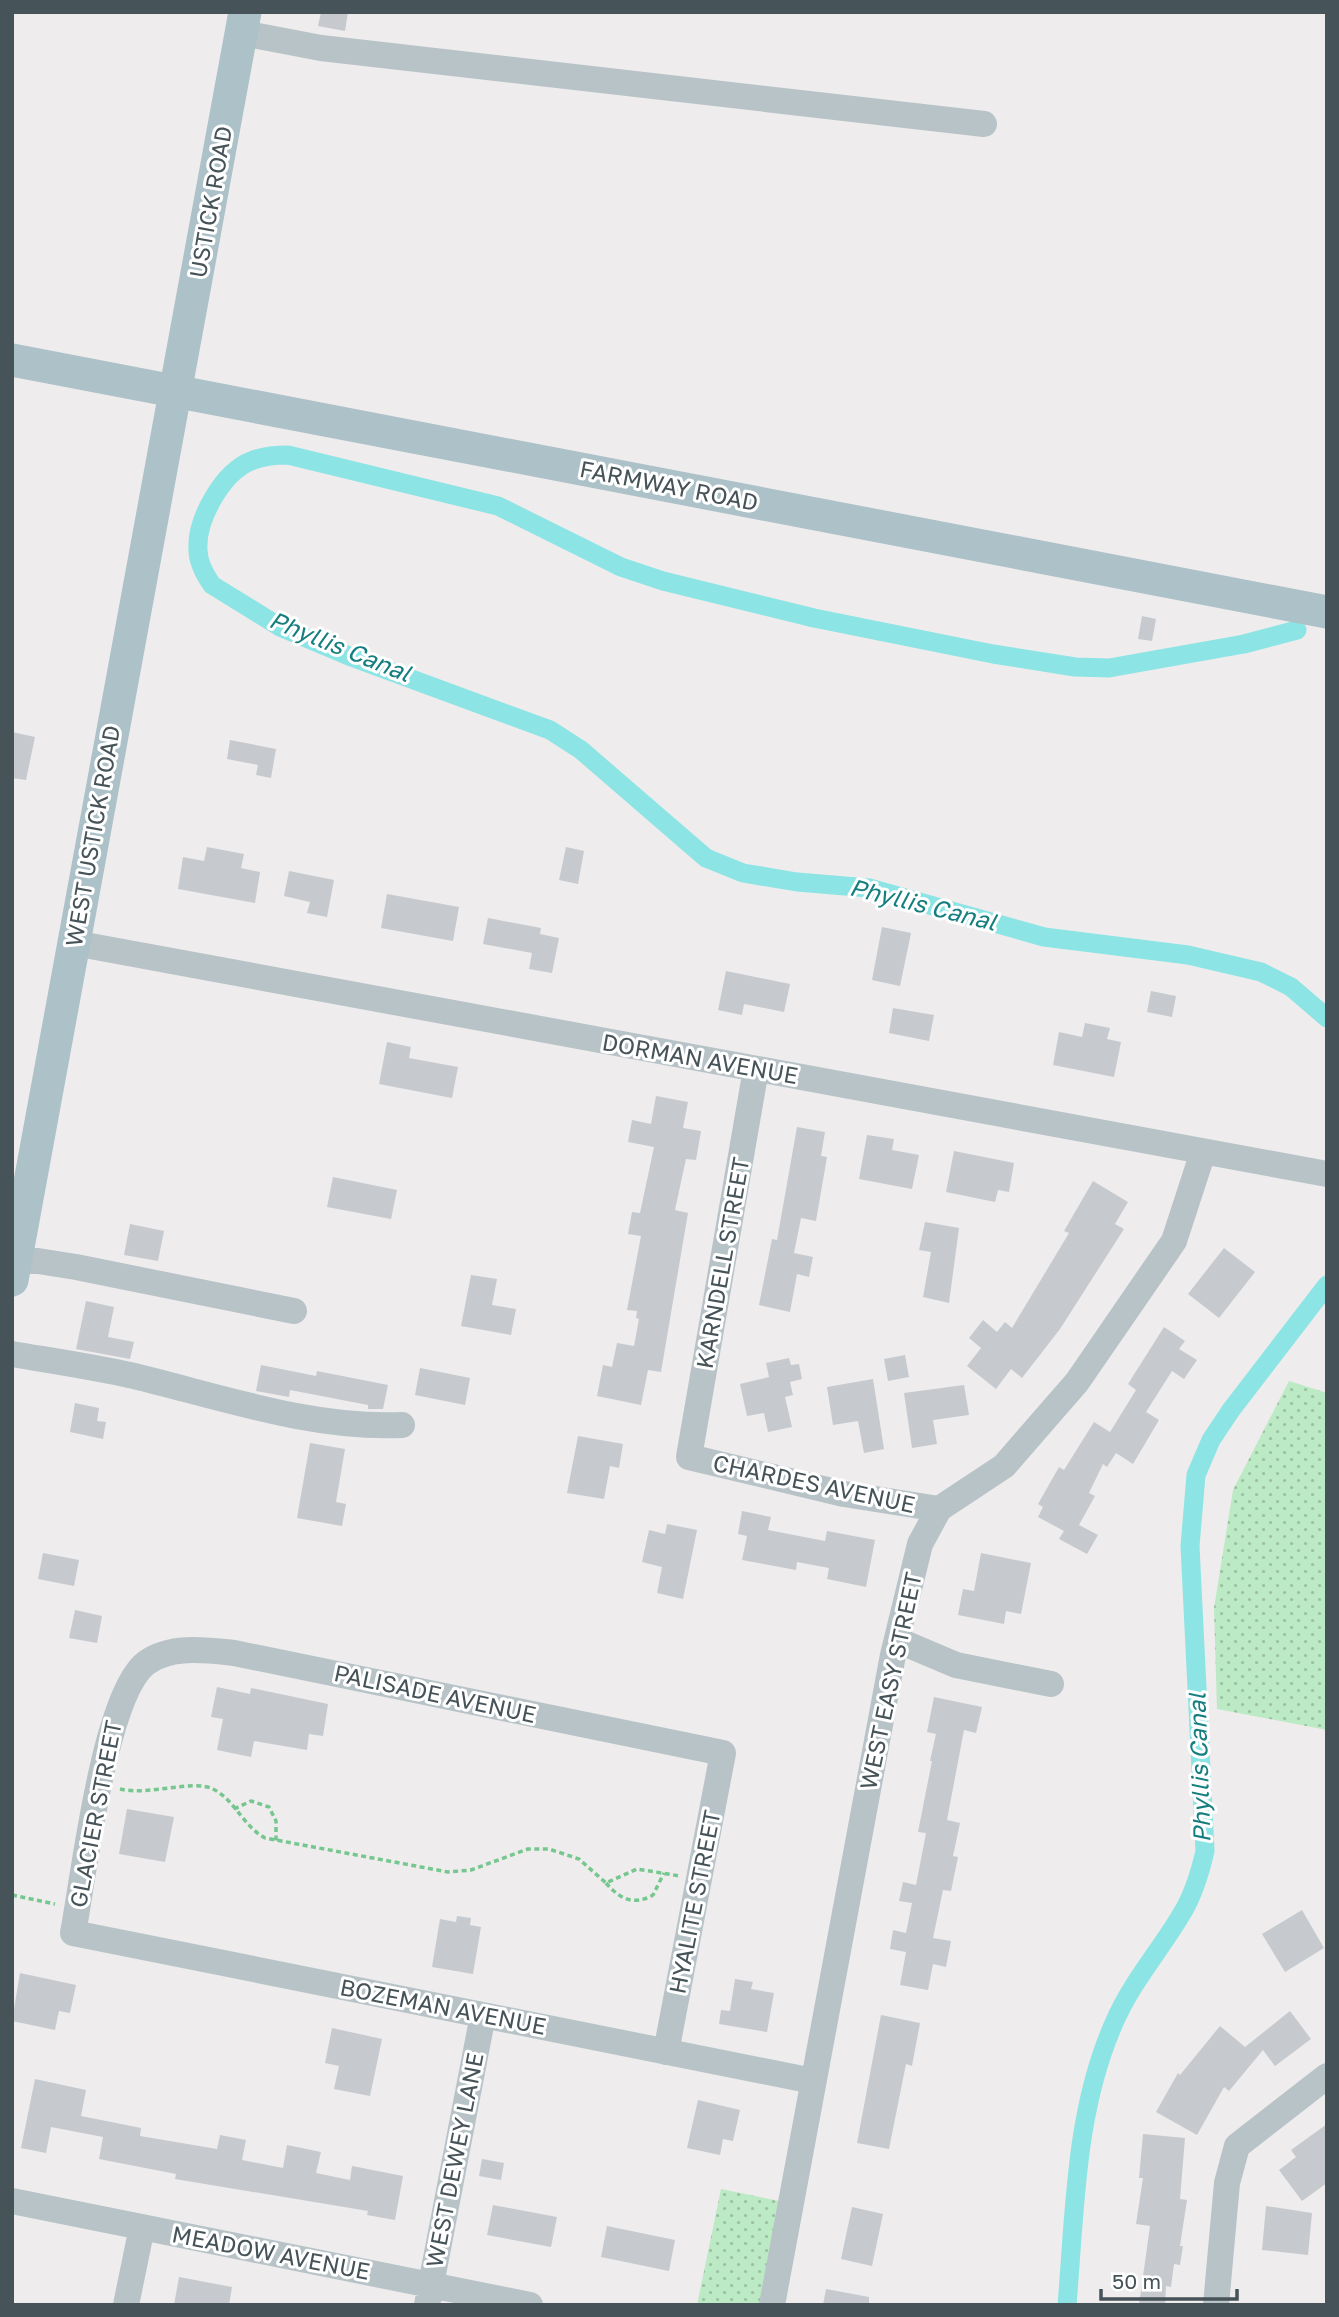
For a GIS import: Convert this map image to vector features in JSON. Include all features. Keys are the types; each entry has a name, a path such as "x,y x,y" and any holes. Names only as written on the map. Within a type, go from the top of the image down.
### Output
{"main road":[{"name":"USTICK ROAD","path":"177,392 243,23"},
{"name":"FARMWAY ROAD","path":"12,359 1327,612"},
{"name":"WEST USTICK ROAD","path":"13,1267 177,392"}],"street":[{"path":"243,23 321,48 984,124"},
{"name":"DORMAN AVENUE","path":"74,943 1327,1174"},
{"name":"KARNDELL STREET","path":"689,1457 756,1069"},
{"name":"WEST EASY STREET","path":"772,2305 897,1640 920,1544 939,1509 1004,1466 1077,1382 1174,1241 1203,1152"},
{"path":"13,1267 76,1267 293,1311"},
{"path":"12,1354 134,1377 179,1390 325,1419 377,1426 402,1425"},
{"name":"CHARDES AVENUE","path":"689,1457 844,1494 939,1509"},
{"path":"897,1640 956,1665 1051,1684"},
{"name":"PALISADE AVENUE","path":"147,1662 184,1650 234,1653 723,1754"},
{"name":"GLACIER STREET","path":"76,1920 112,1723 121,1697 134,1675 147,1662"},
{"name":"HYALITE STREET","path":"666,2052 723,1754"},
{"name":"BOZEMAN AVENUE","path":"76,1920 484,2015 813,2081"},
{"name":"WEST DEWEY LANE","path":"429,2295 484,2015"},
{"path":"1216,2305 1227,2183 1237,2146 1327,2076"},
{"name":"MEADOW AVENUE","path":"12,2201 142,2227 429,2295 530,2305"},
{"path":"126,2305 142,2227"}],"path":[{"path":"101,1785 144,1793 200,1785 218,1791 253,1832 276,1841 448,1872 471,1870 528,1849 549,1849 579,1859 623,1899 638,1901 653,1895 664,1873"},
{"path":"234,1809 251,1801 269,1807 276,1821 276,1841"},
{"path":"606,1883 637,1869 699,1880"},
{"path":"12,1895 76,1920"}],"green space":[{"path":"1289,1381 1327,1393 1327,1730 1217,1709 1214,1608 1233,1490"},
{"path":"721,2189 784,2202 762,2305 697,2305"}],"building":[{"path":"321,12 348,12 345,31 318,26"},
{"path":"1142,616 1156,619 1152,641 1138,639"},
{"path":"12,732 35,737 26,780 12,778"},
{"path":"230,740 276,749 271,778 256,775 258,765 227,759"},
{"path":"207,847 244,854 241,868 260,872 255,903 178,889 183,857 204,861"},
{"path":"566,847 584,851 578,884 559,880"},
{"path":"289,871 334,880 327,917 307,913 310,902 284,896"},
{"path":"387,894 459,907 453,941 381,928"},
{"path":"488,918 541,928 540,934 559,938 552,973 529,969 532,953 483,944"},
{"path":"882,927 911,933 900,986 872,980"},
{"path":"726,971 790,984 784,1012 744,1004 742,1015 718,1010"},
{"path":"1151,991 1176,996 1172,1017 1147,1012"},
{"path":"893,1008 934,1015 929,1041 889,1033"},
{"path":"1085,1023 1110,1028 1107,1039 1121,1042 1114,1077 1053,1065 1059,1032 1082,1037"},
{"path":"387,1042 411,1047 409,1058 458,1067 452,1098 379,1084"},
{"path":"656,1096 688,1102 683,1128 701,1131 696,1160 686,1159 675,1210 688,1213 661,1372 648,1370 641,1405 597,1396 603,1365 612,1367 617,1343 634,1346 639,1319 636,1318 637,1311 627,1310 641,1236 628,1234 632,1212 640,1213 654,1147 628,1142 632,1120 651,1124"},
{"path":"797,1127 825,1132 821,1156 827,1157 816,1221 801,1218 794,1253 813,1257 809,1277 797,1274 790,1312 759,1305 772,1239 777,1240"},
{"path":"867,1135 894,1139 892,1150 919,1155 912,1189 859,1179"},
{"path":"954,1151 1014,1163 1009,1192 998,1190 995,1202 946,1192"},
{"path":"333,1177 397,1190 391,1219 327,1207"},
{"path":"1093,1181 1128,1202 1115,1224 1124,1229 1060,1329 1022,1378 1011,1369 996,1389 967,1366 981,1348 969,1338 983,1320 997,1332 1005,1322 1012,1328 1069,1233 1064,1231"},
{"path":"925,1222 959,1228 949,1303 923,1297 931,1252 919,1250"},
{"path":"130,1224 164,1231 158,1261 124,1255"},
{"path":"1224,1248 1255,1272 1219,1318 1188,1294"},
{"path":"471,1275 497,1279 492,1305 516,1309 511,1335 461,1326"},
{"path":"86,1301 114,1307 108,1337 134,1342 130,1359 76,1349"},
{"path":"1164,1327 1185,1341 1179,1349 1197,1360 1184,1379 1172,1371 1146,1412 1159,1420 1133,1464 1116,1453 1107,1467 1103,1464 1089,1493 1095,1496 1079,1525 1098,1535 1087,1554 1059,1539 1064,1531 1038,1517 1043,1507 1038,1504 1059,1467 1064,1470 1094,1422 1110,1432 1136,1390 1128,1384"},
{"path":"905,1355 909,1377 888,1381 884,1359"},
{"path":"789,1358 791,1365 799,1364 802,1379 790,1382 793,1395 785,1397 792,1427 768,1432 764,1413 747,1416 740,1384 769,1377 766,1363"},
{"path":"261,1365 316,1376 317,1371 388,1385 383,1409 368,1409 368,1405 290,1390 289,1397 256,1391"},
{"path":"420,1368 470,1378 465,1405 415,1395"},
{"path":"873,1379 884,1449 864,1453 858,1421 833,1425 827,1387"},
{"path":"964,1385 969,1415 933,1420 937,1444 912,1448 904,1393"},
{"path":"75,1403 99,1408 97,1421 106,1422 103,1439 70,1432"},
{"path":"578,1436 623,1444 619,1468 610,1466 604,1499 567,1493"},
{"path":"310,1443 345,1449 336,1502 346,1504 342,1526 297,1518"},
{"path":"742,1511 771,1517 768,1530 825,1541 827,1531 875,1540 866,1587 827,1579 829,1568 797,1562 796,1570 742,1560 747,1536 738,1534"},
{"path":"667,1524 697,1530 683,1599 657,1593 662,1567 642,1562 649,1530 665,1534"},
{"path":"43,1553 79,1560 74,1586 38,1579"},
{"path":"981,1553 1031,1563 1021,1614 1006,1611 1004,1624 958,1615 963,1589 974,1591"},
{"path":"75,1610 102,1616 97,1643 69,1638"},
{"path":"217,1687 250,1694 251,1688 328,1704 323,1736 309,1734 307,1750 254,1741 251,1757 217,1750 223,1719 211,1717"},
{"path":"934,1697 982,1707 976,1733 964,1730 947,1820 960,1823 953,1856 958,1857 951,1891 943,1890 933,1938 951,1941 946,1967 933,1964 928,1990 900,1985 906,1952 890,1949 893,1930 906,1933 912,1903 899,1901 903,1882 916,1885 926,1833 918,1832 936,1734 927,1732"},
{"path":"127,1809 174,1817 165,1862 119,1854"},
{"path":"1302,1910 1324,1948 1285,1972 1262,1934"},
{"path":"457,1916 471,1918 470,1925 481,1927 473,1974 432,1967 440,1919 456,1922"},
{"path":"20,1973 76,1985 70,2013 59,2011 55,2030 12,2021"},
{"path":"735,1979 753,1982 751,1989 774,1993 767,2032 719,2024 721,2010 730,2011"},
{"path":"1290,2011 1311,2039 1275,2066 1263,2050 1229,2091 1224,2087 1197,2135 1156,2112 1178,2073 1180,2075 1220,2026 1245,2047"},
{"path":"881,2015 920,2023 912,2066 906,2064 889,2149 857,2143"},
{"path":"332,2028 382,2039 370,2096 334,2089 339,2066 325,2063"},
{"path":"35,2079 86,2090 81,2116 141,2128 140,2136 217,2149 220,2135 246,2140 242,2160 283,2168 287,2145 321,2152 316,2173 350,2180 352,2166 403,2176 395,2220 367,2215 368,2211 175,2179 176,2174 99,2159 103,2137 51,2127 46,2153 21,2148"},
{"path":"698,2100 740,2110 733,2141 723,2139 720,2155 687,2148"},
{"path":"1327,2124 1327,2183 1302,2201 1279,2170 1296,2157 1291,2150"},
{"path":"1143,2134 1185,2138 1180,2199 1187,2200 1180,2246 1183,2246 1180,2265 1174,2264 1171,2287 1166,2286 1165,2305 1139,2305 1150,2226 1136,2224 1143,2178 1139,2178"},
{"path":"482,2159 504,2163 501,2180 479,2176"},
{"path":"493,2205 557,2217 551,2247 487,2235"},
{"path":"1266,2206 1312,2213 1308,2255 1262,2250"},
{"path":"852,2207 883,2214 872,2266 841,2259"},
{"path":"607,2226 675,2240 669,2271 601,2257"},
{"path":"179,2277 232,2287 229,2305 174,2305"},
{"path":"826,2289 869,2297 869,2305 823,2305"}],"waterway":[{"name":"Phyllis Canal","path":"1297,630 1244,644 1109,668 1075,667 993,654 814,618 663,581 621,567 498,506 288,455 256,459 231,475 221,486 207,511 198,550 204,573 212,585 280,627 349,656 550,730 581,750 706,858 743,873 797,882 869,888 1044,937 1188,955 1261,972 1291,987 1327,1018"},
{"name":"Phyllis Canal","path":"1067,2305 1079,2161 1091,2091 1101,2056 1129,1994 1185,1908 1196,1884 1205,1851 1190,1546 1196,1475 1211,1440 1231,1410 1327,1285"}]}
